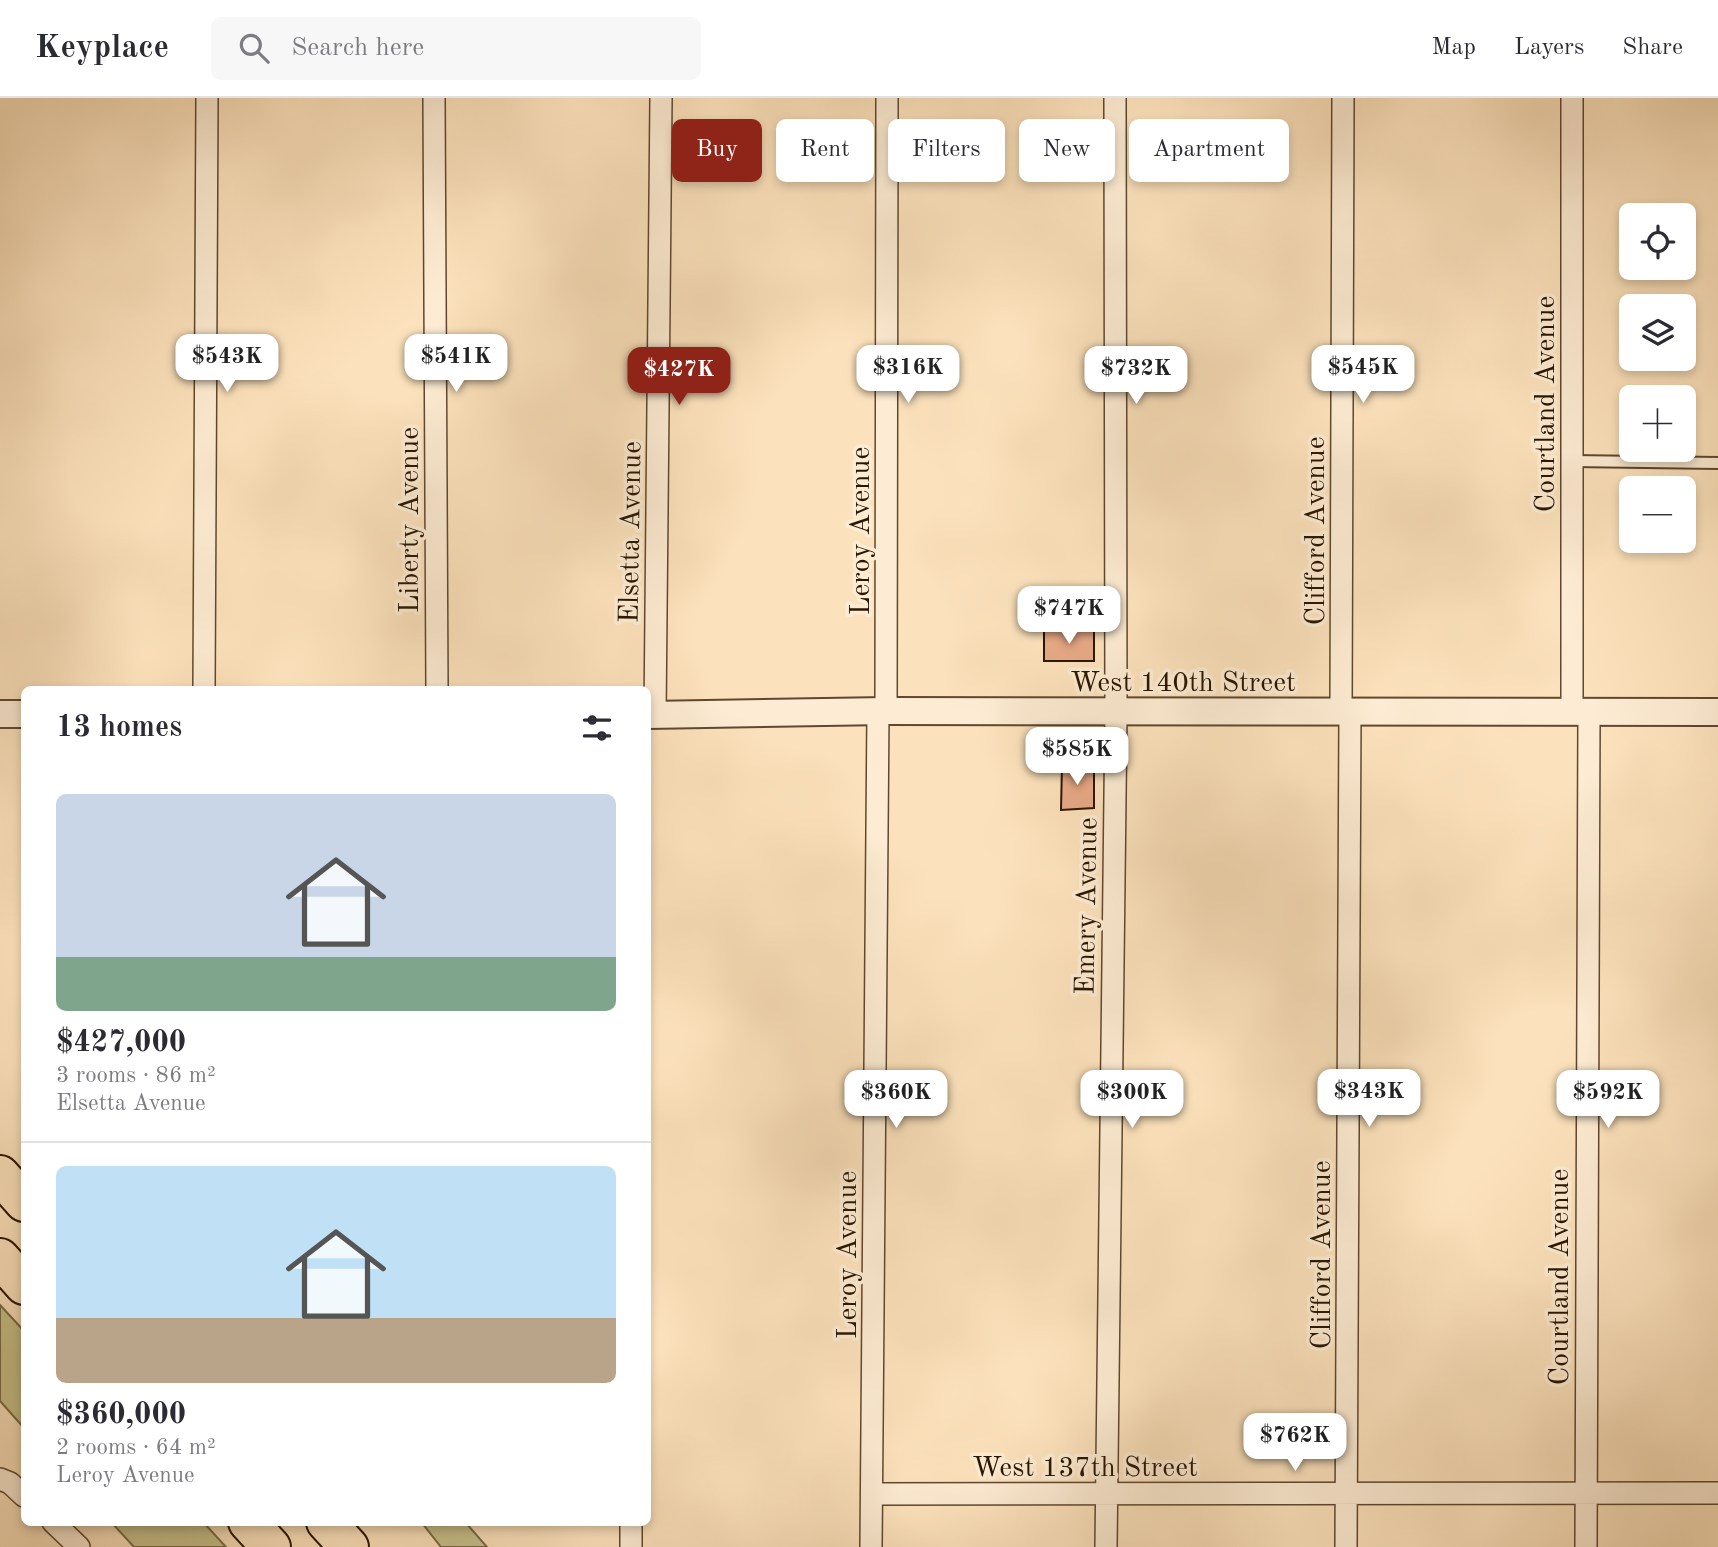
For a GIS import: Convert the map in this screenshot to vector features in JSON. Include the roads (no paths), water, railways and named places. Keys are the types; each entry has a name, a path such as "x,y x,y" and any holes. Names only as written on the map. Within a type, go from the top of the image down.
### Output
{"highway":[{"path":"0,1175 21,1199"},
{"path":"0,1258 21,1281"},
{"path":"252,1526 271,1547"},
{"path":"330,1526 349,1547"}],"street":[{"path":"204,686 207,98"},
{"name":"Liberty Avenue","path":"434,98 437,686"},
{"name":"Elsetta Avenue","path":"651,715 661,98"},
{"name":"Leroy Avenue","path":"871,1547 887,98"},
{"name":"Emery Avenue","path":"1106,1547 1116,713 1115,98"},
{"name":"Clifford Avenue","path":"1343,98 1346,1547"},
{"name":"Courtland Avenue","path":"1572,98 1572,461 1581,712 1586,1547"},
{"name":"West 140th Street","path":"651,715 882,711 1718,712"},
{"path":"0,714 21,714"},
{"path":"0,1479 10,1483 21,1493"},
{"name":"West 137th Street","path":"872,1494 1718,1493"},
{"path":"57,1526 79,1547"},
{"path":"631,1526 631,1547"}],"lane":[{"path":"1572,461 1718,463"}]}
